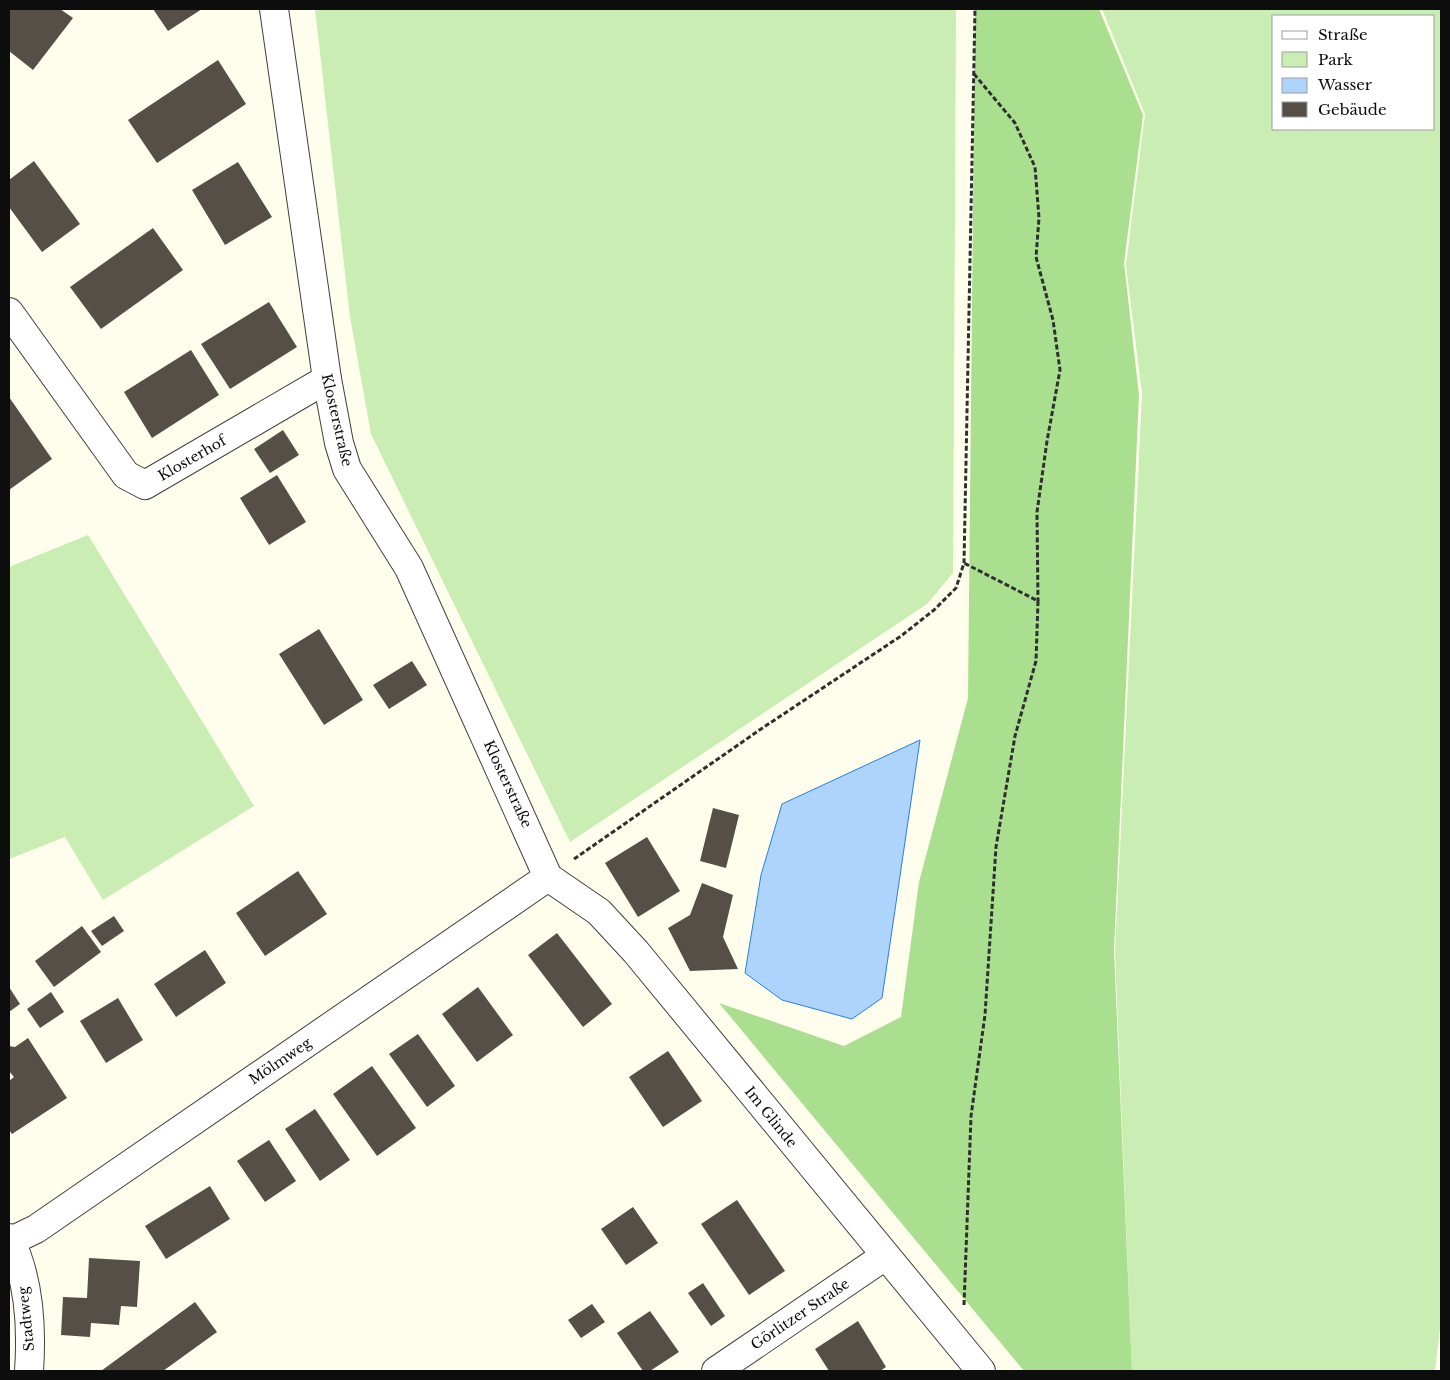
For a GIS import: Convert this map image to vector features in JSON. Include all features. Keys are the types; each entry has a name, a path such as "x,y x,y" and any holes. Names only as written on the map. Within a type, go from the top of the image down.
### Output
{"street":[{"name":"Klosterstraße","path":"274,9 326,379 339,443 347,469 410,568 548,877"},
{"name":"Klosterhof","path":"9,312 126,475 145,485 326,379"},
{"name":"Mölmweg","path":"10,1240 36,1229 548,877"},
{"name":"Im Glinde","path":"548,877 599,912 636,952 981,1371"},
{"name":"Stadtweg","path":"10,1240 24,1283 29,1318 30,1371"},
{"name":"Görlitzer Straße","path":"716,1371 885,1256"}],"path":[{"path":"548,877 761,729 901,636 934,610 956,588 964,563 975,9"},
{"path":"959,1345 966,1286 971,1116 985,1015 996,847 1015,736 1036,661 1038,601 1037,512 1060,370 1053,320 1036,257 1039,218 1034,167 1015,122 974,74"},
{"path":"964,563 1038,601"}],"green space":[{"path":"315,9 956,9 953,573 927,604 570,842 371,434 350,317"},
{"path":"975,9 1099,9 1143,115 1124,263 1139,395 1114,950 1132,1371 1024,1371 719,1003 844,1046 901,1017 919,882 968,698"},
{"path":"1102,9 1441,9 1441,1319 1435,1371 1132,1371 1115,952 1142,394 1126,265 1145,114"},
{"path":"88,535 254,806 103,900 65,837 9,859 9,567"}],"water":[{"path":"920,740 882,998 852,1019 782,1000 745,973 761,875 782,804"}],"building":[{"path":"9,9 60,9 73,18 33,70 9,51"},
{"path":"153,9 202,9 168,31"},
{"path":"218,60 246,104 157,163 128,120"},
{"path":"34,161 80,224 42,252 9,207 9,180"},
{"path":"238,162 272,217 225,245 192,190"},
{"path":"153,228 183,270 101,329 70,287"},
{"path":"269,302 297,347 230,389 201,344"},
{"path":"191,350 219,395 152,438 124,392"},
{"path":"9,397 52,459 9,490"},
{"path":"283,430 299,455 270,473 254,449"},
{"path":"277,475 306,522 269,545 240,498"},
{"path":"319,629 363,700 324,725 279,654"},
{"path":"412,661 427,685 389,709 373,685"},
{"path":"713,808 739,815 726,868 700,861"},
{"path":"647,837 680,891 638,917 605,863"},
{"path":"298,871 327,914 265,956 236,913"},
{"path":"702,883 733,895 723,937 738,969 690,971 668,928 690,915"},
{"path":"114,916 124,931 102,946 91,931"},
{"path":"82,926 101,952 54,987 35,961"},
{"path":"557,933 612,1004 583,1027 528,955"},
{"path":"205,950 226,983 176,1017 154,984"},
{"path":"9,987 20,1004 9,1012"},
{"path":"478,987 513,1035 477,1062 442,1014"},
{"path":"51,992 64,1012 40,1028 27,1009"},
{"path":"118,998 143,1040 106,1063 80,1021"},
{"path":"418,1034 455,1086 427,1107 389,1054"},
{"path":"28,1038 67,1098 12,1134 9,1130 9,1081 14,1077 9,1071 9,1046 15,1047"},
{"path":"668,1051 702,1101 663,1127 629,1077"},
{"path":"372,1066 416,1128 377,1156 333,1094"},
{"path":"315,1109 350,1160 320,1181 285,1129"},
{"path":"269,1140 296,1181 265,1202 237,1161"},
{"path":"210,1186 230,1219 166,1259 145,1226"},
{"path":"737,1200 785,1271 749,1295 701,1224"},
{"path":"633,1207 658,1243 626,1265 601,1229"},
{"path":"89,1258 140,1261 137,1307 121,1306 119,1325 91,1323 90,1337 61,1335 63,1297 87,1298"},
{"path":"703,1283 725,1316 711,1326 688,1293"},
{"path":"195,1302 217,1332 163,1371 101,1371"},
{"path":"592,1304 605,1322 581,1338 568,1320"},
{"path":"650,1311 679,1352 650,1371 643,1371 617,1333"},
{"path":"858,1321 886,1367 880,1371 829,1371 815,1349"}]}
